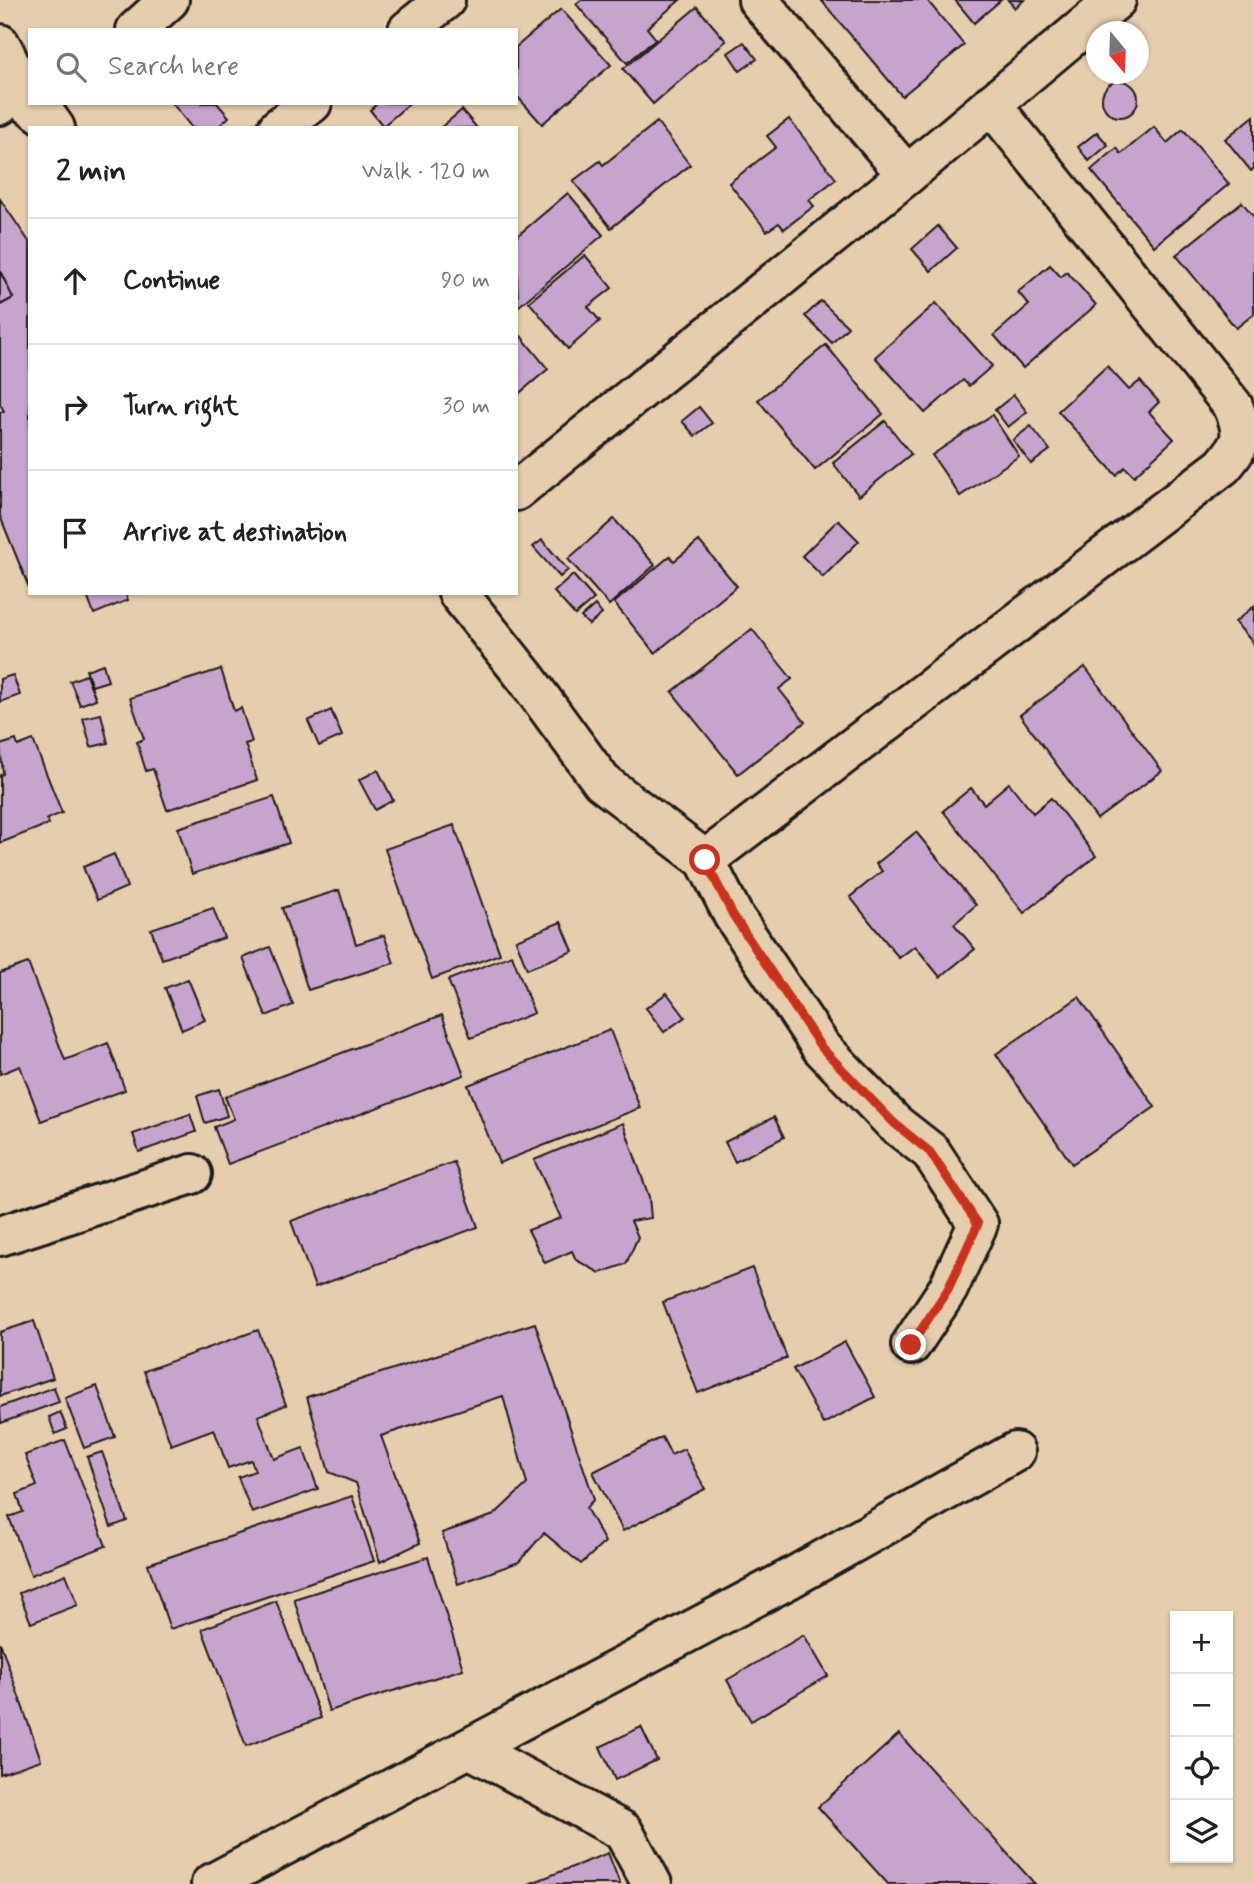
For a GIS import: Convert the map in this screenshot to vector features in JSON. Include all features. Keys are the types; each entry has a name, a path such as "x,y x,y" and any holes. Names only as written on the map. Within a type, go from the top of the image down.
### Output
{"street":[{"path":"138,28 169,0"},
{"path":"410,28 445,0"},
{"path":"758,0 907,175"},
{"path":"518,489 907,175 1116,0"},
{"path":"0,44 10,64 5,98 55,116"},
{"path":"705,860 1223,466 1240,446 1242,427 1233,405 992,104"},
{"path":"281,126 309,105"},
{"path":"460,595 526,678 602,782 705,860 733,915 821,1047 894,1123 930,1152 978,1224 948,1289 911,1345"},
{"path":"0,1236 192,1174"},
{"path":"211,1884 789,1579 1015,1452"},
{"path":"469,1748 623,1831 652,1884"}],"building":[{"path":"581,0 680,0 647,28 656,39 627,63 576,4"},
{"path":"821,0 927,0 964,45 902,96"},
{"path":"955,0 1001,0 974,23"},
{"path":"1008,0 1024,0 1015,8"},
{"path":"697,7 726,41 653,104 623,69"},
{"path":"561,9 611,65 542,124 518,97 518,45"},
{"path":"744,42 757,59 740,71 728,53"},
{"path":"1110,84 1130,84 1137,92 1137,106 1127,116 1113,116 1103,106 1103,92"},
{"path":"174,105 219,105 229,117 219,126 190,126"},
{"path":"376,105 408,105 383,126 370,110"},
{"path":"462,110 475,126 442,126"},
{"path":"1254,116 1254,168 1251,171 1225,139"},
{"path":"789,119 836,179 809,200 814,206 784,229 779,223 767,231 729,183 776,147 767,136"},
{"path":"657,122 690,165 611,228 573,181 600,161 603,165"},
{"path":"1154,127 1167,143 1183,129 1229,184 1154,246 1091,170 1117,148 1121,154"},
{"path":"1097,132 1108,145 1089,161 1078,147"},
{"path":"568,193 603,235 518,307 518,235"},
{"path":"0,199 28,240 28,585 0,516 0,412 4,411 0,404 0,305 13,298 0,271"},
{"path":"1242,202 1254,217 1254,314 1236,328 1176,255"},
{"path":"938,226 957,248 931,271 912,249"},
{"path":"585,255 612,288 588,307 600,321 568,349 529,302"},
{"path":"1050,265 1061,277 1067,272 1096,305 1023,368 994,335 1029,305 1018,292"},
{"path":"0,271 13,298 0,305"},
{"path":"821,301 848,327 832,343 805,316"},
{"path":"936,303 992,366 969,386 963,380 925,413 875,357"},
{"path":"518,332 548,369 518,394"},
{"path":"826,345 883,414 815,470 758,400"},
{"path":"1107,366 1129,390 1140,381 1159,402 1149,412 1174,439 1134,476 1125,467 1116,475 1058,411"},
{"path":"1014,395 1027,412 1008,427 995,410"},
{"path":"699,407 712,423 695,436 682,421"},
{"path":"992,415 1019,456 960,496 932,455"},
{"path":"885,421 911,454 859,496 833,463"},
{"path":"1031,426 1050,450 1031,464 1013,440"},
{"path":"614,519 655,565 609,605 568,559"},
{"path":"838,520 859,541 823,577 802,556"},
{"path":"542,540 568,570 560,577 533,547"},
{"path":"699,541 737,586 655,653 614,603 670,556 674,561"},
{"path":"573,575 594,599 575,615 554,592"},
{"path":"126,595 128,600 94,614 87,596"},
{"path":"595,605 602,614 589,625 581,617"},
{"path":"1254,606 1254,644 1235,622"},
{"path":"752,629 792,679 779,689 805,722 738,774 672,692"},
{"path":"103,664 108,681 92,686 86,670"},
{"path":"1085,667 1162,771 1097,819 1020,715"},
{"path":"221,669 234,711 241,708 252,742 245,744 257,780 167,810 153,769 146,771 137,742 144,739 130,698"},
{"path":"13,675 20,695 0,702 0,679"},
{"path":"86,675 96,699 80,705 70,681"},
{"path":"331,710 342,736 319,746 308,721"},
{"path":"101,714 108,743 91,747 83,718"},
{"path":"16,740 18,746 33,740 62,813 47,819 49,824 0,843 0,775 3,774 0,745"},
{"path":"378,770 393,800 375,810 359,780"},
{"path":"1009,783 1033,813 1051,798 1096,856 1024,913 943,811 971,788 984,804"},
{"path":"274,797 289,843 192,874 178,828"},
{"path":"454,825 500,954 432,979 385,849"},
{"path":"916,832 976,905 954,924 975,949 940,977 915,946 899,958 850,897 882,871 876,864"},
{"path":"114,854 127,887 97,900 83,867"},
{"path":"339,890 356,944 384,935 394,963 308,990 282,908"},
{"path":"213,908 224,938 162,959 151,929"},
{"path":"561,922 573,951 527,969 516,940"},
{"path":"270,947 293,1005 266,1016 243,958"},
{"path":"512,955 534,1013 471,1038 448,980"},
{"path":"28,963 65,1060 108,1043 125,1090 41,1121 20,1066 0,1074 0,973"},
{"path":"188,979 205,1020 182,1030 165,988"},
{"path":"667,993 685,1017 664,1032 646,1008"},
{"path":"1079,997 1155,1107 1072,1164 996,1054"},
{"path":"442,1015 464,1075 228,1164 214,1127 234,1119 225,1097"},
{"path":"610,1030 640,1108 499,1163 468,1085"},
{"path":"219,1089 227,1116 205,1123 197,1096"},
{"path":"190,1114 196,1132 139,1152 133,1134"},
{"path":"774,1117 784,1137 735,1162 725,1142"},
{"path":"623,1123 649,1197 651,1218 631,1221 638,1237 626,1264 600,1273 576,1260 572,1251 545,1263 528,1230 561,1218 534,1160"},
{"path":"454,1162 478,1227 315,1287 291,1221"},
{"path":"752,1268 787,1358 698,1393 663,1302"},
{"path":"34,1321 53,1378 0,1396 0,1332"},
{"path":"535,1323 594,1499 586,1508 605,1542 581,1564 544,1533 519,1562 458,1584 442,1533 494,1515 527,1484 503,1396 381,1436 420,1543 380,1562 356,1483 329,1472 307,1397"},
{"path":"258,1330 286,1405 258,1416 274,1459 303,1448 318,1489 252,1513 238,1477 255,1471 251,1460 228,1468 214,1429 171,1445 144,1371"},
{"path":"845,1342 875,1397 823,1424 793,1369"},
{"path":"97,1386 115,1437 84,1448 65,1398"},
{"path":"54,1387 59,1402 1,1423 0,1407"},
{"path":"60,1412 67,1429 55,1434 49,1417"},
{"path":"662,1437 671,1455 684,1449 705,1489 623,1531 593,1472"},
{"path":"65,1440 106,1546 31,1575 9,1517 23,1512 17,1494 37,1486 25,1455"},
{"path":"102,1452 127,1521 111,1527 87,1457"},
{"path":"352,1496 374,1561 170,1629 148,1564"},
{"path":"428,1557 463,1669 329,1711 294,1599"},
{"path":"66,1574 78,1605 31,1623 19,1593"},
{"path":"276,1601 321,1718 246,1746 202,1629"},
{"path":"804,1635 828,1676 751,1721 727,1680"},
{"path":"0,1642 41,1760 0,1774"},
{"path":"641,1727 657,1760 615,1780 600,1747"},
{"path":"899,1734 1035,1884 888,1884 818,1807"},
{"path":"608,1853 620,1884 529,1884"}],"route":[{"path":"705,860 733,915 821,1047 894,1123 930,1152 978,1224 948,1289 911,1345"}]}
